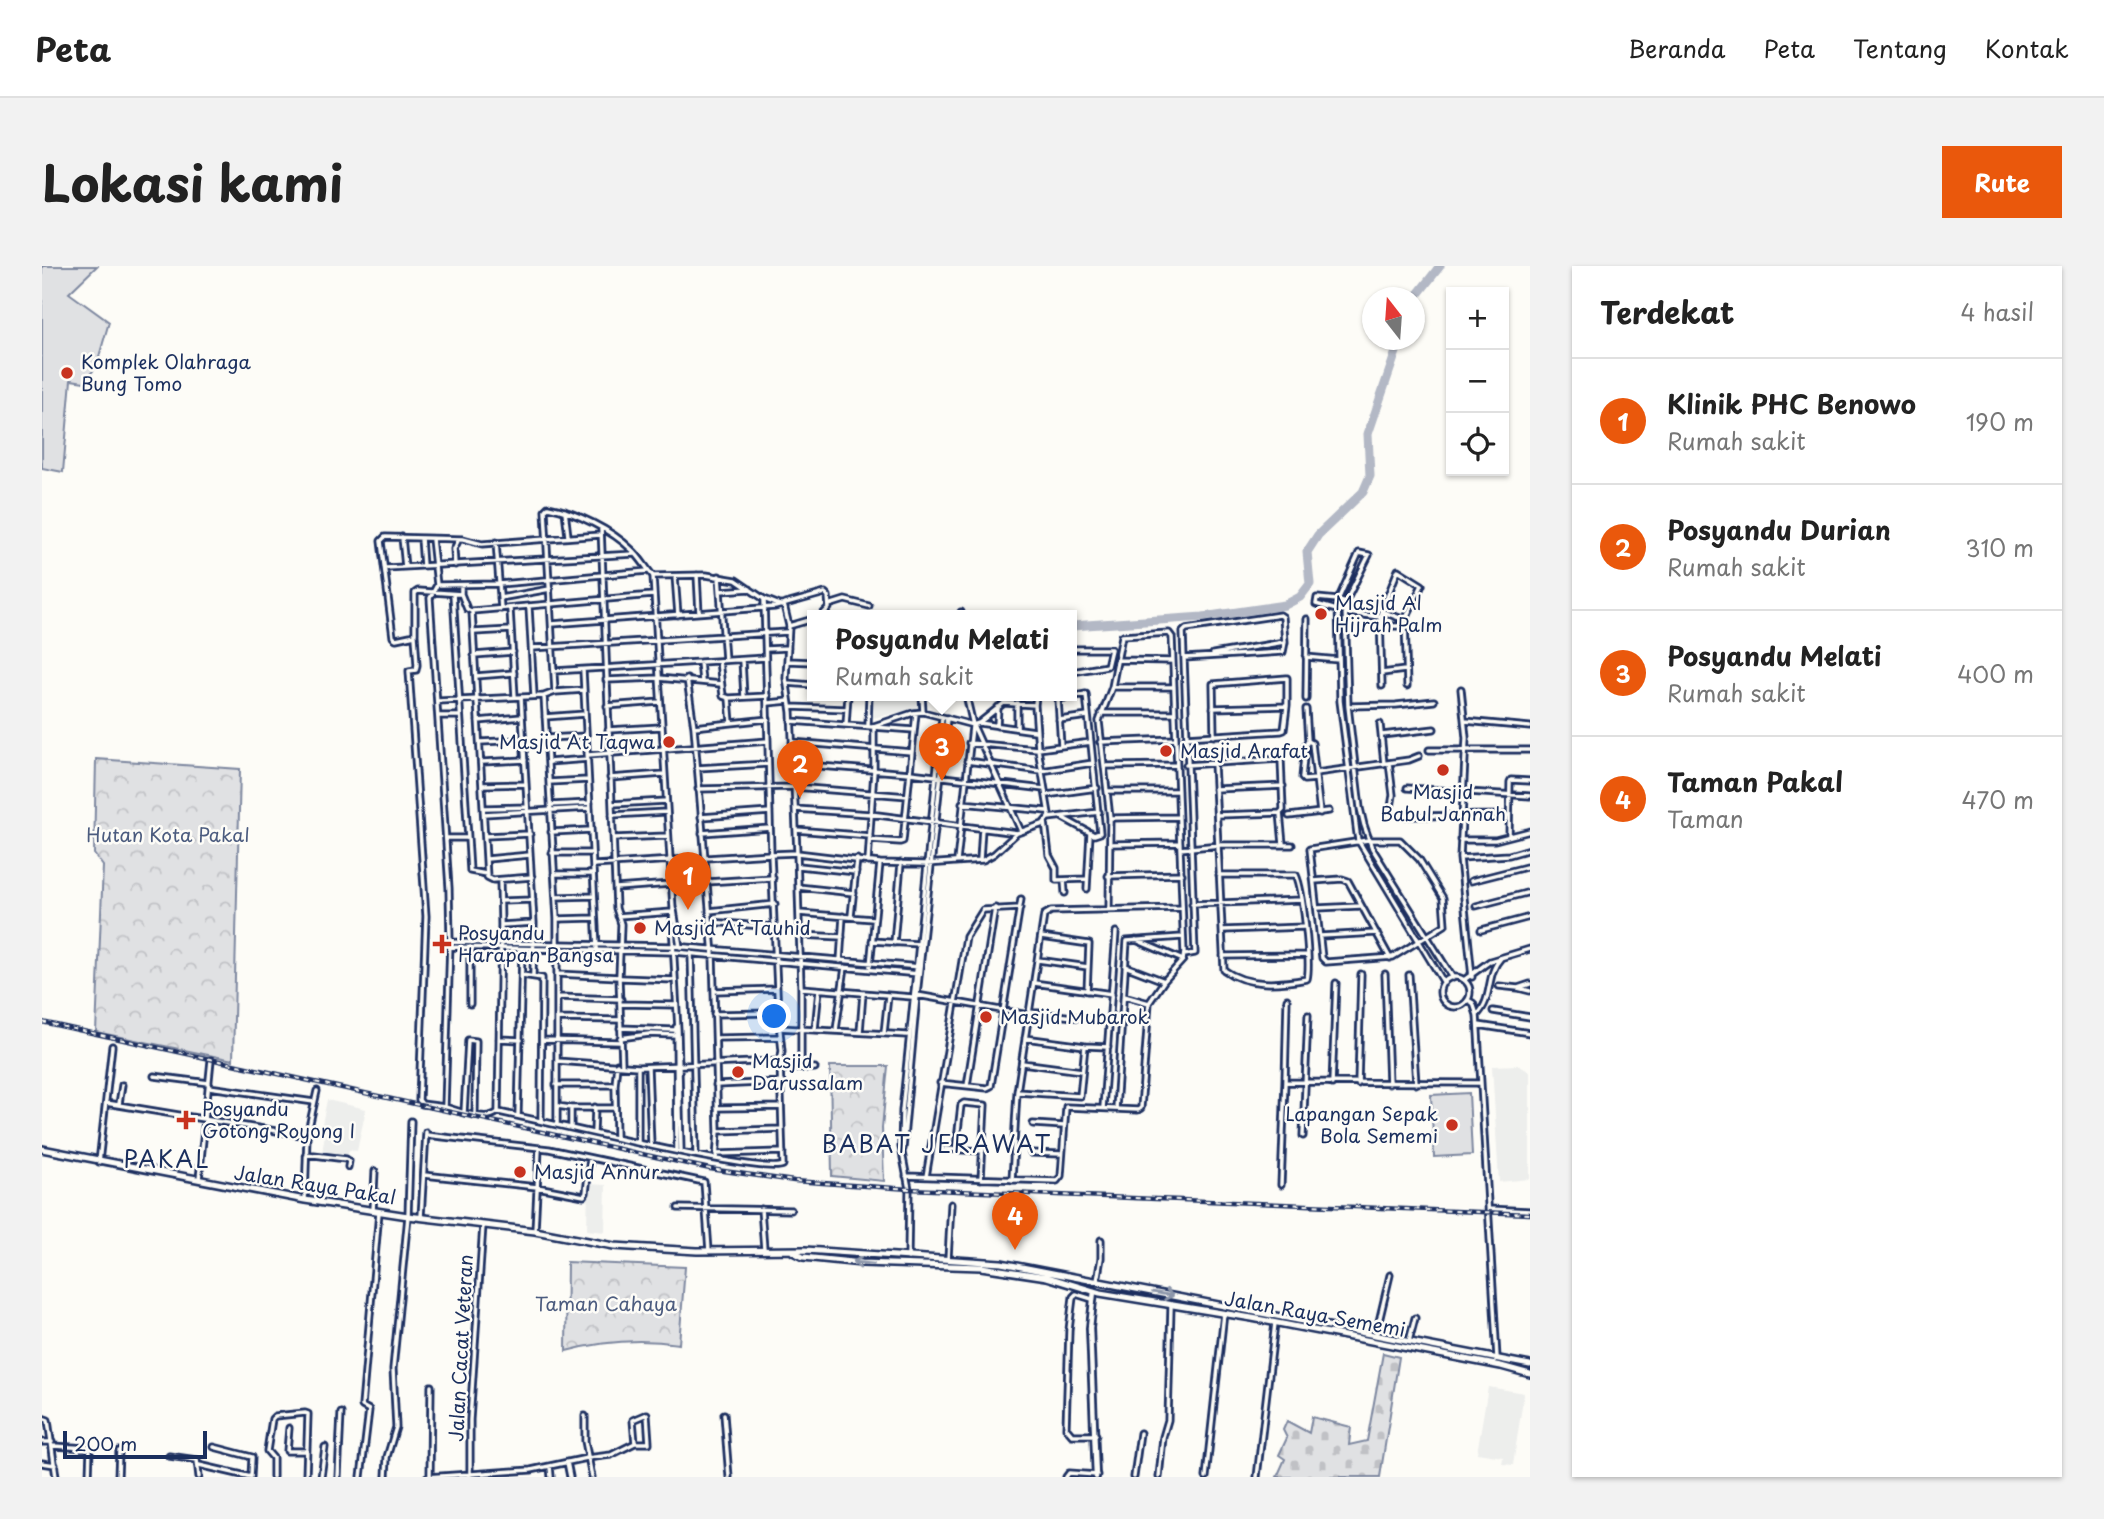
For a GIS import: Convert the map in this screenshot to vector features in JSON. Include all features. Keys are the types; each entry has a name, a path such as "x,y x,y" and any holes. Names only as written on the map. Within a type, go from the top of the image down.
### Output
{"main road":[{"name":"Jalan Raya Pakal","path":"42,1149 199,1181 376,1211 407,1219 421,1217 482,1231 535,1231 622,1247 793,1252"},
{"name":"Jalan Raya Sememi","path":"793,1252 846,1252 1001,1263 1376,1334 1391,1341 1409,1341 1530,1365"},
{"name":"Jalan Raya Sememi","path":"793,1252 803,1257 877,1265 998,1269 1047,1277 1093,1296 1391,1341 1530,1374"},
{"path":"1327,1333 1328,1325"}],"street":[{"path":"555,692 547,508 581,516 601,528 628,546 653,576 667,836 680,950"},
{"path":"565,511 568,536"},
{"path":"601,528 610,778 618,916 621,924 621,1020 619,1065 615,1085 616,1138"},
{"path":"415,635 396,639 393,637 382,539 459,539 477,543 600,535"},
{"path":"402,537 405,567"},
{"path":"421,538 423,566"},
{"path":"432,539 437,585 430,598 439,716 450,945 446,1107"},
{"path":"454,565 454,549 459,539"},
{"path":"496,542 500,609"},
{"path":"1444,983 1358,840 1347,768 1339,682 1338,600 1356,556 1360,553 1368,555 1345,603 1348,706 1360,808 1372,848 1453,978"},
{"path":"386,568 636,554"},
{"path":"1382,686 1380,617 1398,570 1422,585 1405,623 1407,686"},
{"path":"437,585 499,584 649,571"},
{"path":"697,575 699,613"},
{"path":"653,576 719,576 739,581 764,599 783,605"},
{"path":"675,576 678,615"},
{"path":"719,576 725,660"},
{"path":"461,585 461,594 467,609 472,611 653,595"},
{"path":"500,598 551,589"},
{"path":"720,591 750,589"},
{"path":"461,594 415,593 417,668 409,671 426,916 419,1100 422,1104 464,1113 492,1116 498,1112 696,1155 783,1152"},
{"path":"552,624 764,608 824,593 828,596 828,610"},
{"path":"453,594 470,872 487,875"},
{"path":"1345,603 1318,597 1316,603 1346,613 1380,617"},
{"path":"716,1156 777,1168 783,1165 782,1051 769,812 764,599"},
{"path":"829,605 842,600 869,606"},
{"path":"783,605 789,626 787,683 798,866 801,1068"},
{"path":"529,607 534,696"},
{"path":"510,609 515,697"},
{"path":"472,611 487,875 489,880 532,877"},
{"path":"1381,611 1405,623"},
{"path":"906,1177 1057,1181 1061,1176 1065,1109 1068,1106 1141,1108 1149,1003 1164,981 1187,956 1195,953 1182,632 1186,629 1282,616 1285,642 1283,652 1240,652 1184,658"},
{"path":"1307,619 1307,699"},
{"path":"789,626 807,621"},
{"path":"1381,626 1405,623"},
{"path":"474,632 511,630"},
{"path":"531,648 787,632"},
{"path":"1108,909 1110,818 1099,721 1112,687 1122,636 1169,633 1172,637 1182,937 1187,956"},
{"path":"1240,652 1285,642"},
{"path":"1267,645 1268,652"},
{"path":"766,649 789,648"},
{"path":"1077,649 1111,649 1108,666 1077,671"},
{"path":"474,655 513,652"},
{"path":"1306,657 1339,660"},
{"path":"554,671 765,658"},
{"path":"741,659 744,696"},
{"path":"788,660 807,662"},
{"path":"1118,660 1173,661"},
{"path":"719,661 723,694 729,698 768,696"},
{"path":"701,662 702,681"},
{"path":"583,670 597,948"},
{"path":"1382,673 1405,670"},
{"path":"476,676 514,673"},
{"path":"606,680 659,678 721,684"},
{"path":"1186,737 1214,736 1281,731 1285,729 1286,678 1211,686 1214,736"},
{"path":"687,679 694,727 713,950 718,1131 716,1156"},
{"path":"1339,682 1347,682"},
{"path":"787,683 807,685"},
{"path":"1112,687 1174,687"},
{"path":"1461,689 1465,751 1460,858 1472,976"},
{"path":"438,701 521,697 584,690"},
{"path":"1063,818 1096,836 1101,833 1089,706 1085,693 1077,695"},
{"path":"544,695 557,919 557,1125"},
{"path":"521,697 534,923 533,975"},
{"path":"729,698 731,723"},
{"path":"768,703 789,701"},
{"path":"846,725 848,701"},
{"path":"868,862 874,770 869,701"},
{"path":"922,701 923,712"},
{"path":"967,701 973,725 1019,832"},
{"path":"1035,701 1038,749 1048,811 1049,855 1056,868 1056,880 1087,879"},
{"path":"1059,701 1061,746"},
{"path":"1348,706 1434,701"},
{"path":"607,706 660,702"},
{"path":"871,726 923,712 973,725 1004,703 1035,705"},
{"path":"1017,703 1017,728"},
{"path":"1213,708 1287,706"},
{"path":"997,726 998,707"},
{"path":"790,708 847,709"},
{"path":"1306,709 1308,741 1305,746 1302,778 1317,779"},
{"path":"796,830 902,842 916,713"},
{"path":"1101,713 1175,713"},
{"path":"545,716 586,714"},
{"path":"439,716 460,716"},
{"path":"1059,720 1088,716"},
{"path":"478,721 522,717"},
{"path":"920,945 926,864 945,718"},
{"path":"694,727 768,719"},
{"path":"1465,720 1530,727"},
{"path":"791,722 914,730"},
{"path":"979,723 1036,731"},
{"path":"1380,724 1393,795 1391,807"},
{"path":"957,860 973,725"},
{"path":"608,730 661,727"},
{"path":"1382,735 1434,729"},
{"path":"547,738 587,736"},
{"path":"1100,742 1175,739"},
{"path":"480,742 524,740"},
{"path":"548,762 610,752 768,741"},
{"path":"1308,741 1312,743 1320,813"},
{"path":"792,742 912,752"},
{"path":"969,743 1038,749 1091,742"},
{"path":"1429,750 1530,750"},
{"path":"1316,773 1409,760 1419,756"},
{"path":"1186,765 1280,758 1283,844"},
{"path":"481,762 525,760"},
{"path":"967,761 1041,771 1093,763"},
{"path":"1214,763 1219,845 1219,875 1220,903 1223,956 1226,972 1254,982 1306,979 1308,968 1299,881 1294,874 1219,875"},
{"path":"697,768 769,764"},
{"path":"793,764 1044,789"},
{"path":"1104,766 1176,765"},
{"path":"610,778 664,775"},
{"path":"549,782 589,780"},
{"path":"1509,836 1511,780 1530,781"},
{"path":"482,785 526,784"},
{"path":"1215,789 1283,786"},
{"path":"698,789 794,787 908,796"},
{"path":"1046,795 1097,788"},
{"path":"1407,788 1530,796"},
{"path":"1107,791 1178,791"},
{"path":"612,804 666,801"},
{"path":"962,803 1048,811"},
{"path":"551,805 590,805"},
{"path":"484,808 551,812 590,805"},
{"path":"484,814 528,809"},
{"path":"795,809 870,814 1019,832 1036,828 1047,820 1099,812"},
{"path":"612,815 666,811"},
{"path":"1289,816 1329,811"},
{"path":"701,817 769,812"},
{"path":"1217,816 1280,813"},
{"path":"1406,816 1509,815"},
{"path":"1110,818 1178,817"},
{"path":"908,1258 909,1192 900,1139 917,967 932,863 933,821"},
{"path":"702,833 770,828"},
{"path":"980,860 982,828"},
{"path":"551,832 591,830"},
{"path":"1460,840 1487,841 1530,831"},
{"path":"593,865 797,853 880,863 926,864 980,860 994,854 1019,832"},
{"path":"1087,889 1090,833"},
{"path":"485,836 530,834"},
{"path":"614,838 667,836"},
{"path":"446,838 467,838"},
{"path":"1396,839 1404,843 1419,859 1443,898 1444,927 1390,958 1326,962 1322,958 1310,850 1312,847 1368,840 1396,839"},
{"path":"1110,844 1180,843"},
{"path":"1181,849 1219,845 1292,845"},
{"path":"1460,858 1508,855 1530,849"},
{"path":"552,853 593,853"},
{"path":"487,859 531,855"},
{"path":"851,916 857,859"},
{"path":"870,966 880,863"},
{"path":"894,943 901,863"},
{"path":"798,866 856,872"},
{"path":"1471,881 1530,866"},
{"path":"554,874 593,874"},
{"path":"1108,876 1182,874"},
{"path":"706,882 773,878"},
{"path":"498,1112 502,925 500,880"},
{"path":"1064,880 1065,893"},
{"path":"1314,881 1346,880 1390,958"},
{"path":"616,888 671,884"},
{"path":"798,887 854,893"},
{"path":"1476,906 1530,892"},
{"path":"556,897 594,896"},
{"path":"940,1083 987,1088 991,1086 1021,899"},
{"path":"501,901 533,900"},
{"path":"1192,904 1301,900"},
{"path":"709,911 775,904"},
{"path":"1317,908 1361,906"},
{"path":"967,1086 995,908"},
{"path":"925,1178 966,937 982,910 1020,908"},
{"path":"1012,1180 1017,1092 1044,915 1048,912 1181,908"},
{"path":"618,916 674,910"},
{"path":"674,910 679,1151"},
{"path":"798,913 873,919"},
{"path":"836,1030 842,991 843,916"},
{"path":"1480,930 1530,917"},
{"path":"557,919 595,918"},
{"path":"710,922 775,927"},
{"path":"502,925 534,923"},
{"path":"1222,930 1304,927"},
{"path":"1105,1108 1116,932"},
{"path":"1320,936 1377,933"},
{"path":"800,935 842,937"},
{"path":"1041,937 1088,943 1087,991"},
{"path":"1114,1109 1127,941 1182,937"},
{"path":"1134,939 1187,956"},
{"path":"872,941 920,945"},
{"path":"450,945 674,949 713,955 843,963 917,974"},
{"path":"450,945 501,946"},
{"path":"470,947 470,1004"},
{"path":"518,1116 522,947"},
{"path":"1464,980 1470,990 1468,1000 1461,1006 1447,1004 1441,992 1444,983 1453,978 1464,980 1490,961 1530,949"},
{"path":"680,950 713,950 776,958"},
{"path":"691,953 696,1155"},
{"path":"1223,956 1307,955"},
{"path":"1477,1015 1487,1001 1489,978 1494,966 1502,957"},
{"path":"1038,960 1088,967"},
{"path":"870,966 917,967"},
{"path":"1125,966 1164,981"},
{"path":"557,974 675,980"},
{"path":"1358,1084 1361,974"},
{"path":"1385,974 1389,1084"},
{"path":"522,975 542,978 541,1121"},
{"path":"1409,975 1416,1084"},
{"path":"1034,983 1112,994"},
{"path":"1332,1084 1336,983"},
{"path":"1518,988 1530,984"},
{"path":"1499,986 1530,991"},
{"path":"801,988 914,996 1002,1010 1110,1021"},
{"path":"713,991 777,989"},
{"path":"815,1028 819,990"},
{"path":"860,1032 863,993"},
{"path":"884,1033 888,996"},
{"path":"1123,996 1149,1003"},
{"path":"557,997 621,999"},
{"path":"1281,1185 1287,999"},
{"path":"1468,1000 1473,1003 1478,1024 1497,1358"},
{"path":"621,1004 676,1005"},
{"path":"1493,1011 1530,1017"},
{"path":"714,1014 778,1013"},
{"path":"1303,1136 1308,1015"},
{"path":"557,1018 621,1020"},
{"path":"1478,1024 1530,1033"},
{"path":"620,1028 676,1031"},
{"path":"779,1028 910,1035"},
{"path":"542,1040 620,1040 676,1031"},
{"path":"715,1038 780,1037"},
{"path":"1025,1038 1085,1046 1108,1046"},
{"path":"499,1039 521,1040"},
{"path":"464,1113 466,1042 475,1041 475,1115"},
{"path":"99,1161 112,1046"},
{"path":"1017,1092 1079,1096 1085,1046"},
{"path":"199,1181 211,1060"},
{"path":"556,1061 638,1067 780,1061"},
{"path":"1021,1063 1082,1071"},
{"path":"648,1066 651,1145"},
{"path":"638,1067 638,1142"},
{"path":"781,1069 815,1068"},
{"path":"154,1076 314,1102"},
{"path":"716,1085 782,1082"},
{"path":"1285,1082 1481,1083"},
{"path":"119,1104 122,1085"},
{"path":"556,1085 615,1085"},
{"path":"305,1200 307,1136 317,1091"},
{"path":"106,1103 307,1136"},
{"path":"956,1149 961,1105 964,1103 986,1106 981,1180"},
{"path":"557,1106 615,1108"},
{"path":"594,1134 595,1107"},
{"path":"717,1108 782,1107"},
{"path":"570,1128 571,1108"},
{"path":"386,1477 387,1457 396,1430 393,1369 407,1219 411,1121"},
{"path":"1033,1124 1064,1126"},
{"path":"718,1131 783,1129"},
{"path":"421,1217 426,1134 575,1154 704,1182 709,1251"},
{"path":"535,1231 538,1149"},
{"path":"944,1149 983,1151"},
{"path":"306,1153 346,1159 349,1161 348,1167"},
{"path":"1031,1153 1062,1154"},
{"path":"424,1175 537,1187 585,1196 590,1158"},
{"path":"361,1477 369,1410 362,1406 376,1211 375,1171"},
{"path":"948,1259 951,1204"},
{"path":"678,1208 791,1210"},
{"path":"761,1209 764,1251"},
{"path":"1489,1209 1530,1211"},
{"name":"Jalan Cacat Veteran","path":"470,1475 470,1420 482,1231"},
{"path":"1096,1283 1100,1270 1101,1240"},
{"path":"1376,1334 1390,1275"},
{"path":"1066,1477 1069,1473 1096,1476 1096,1435 1090,1328 1093,1296 1076,1294 1073,1297 1069,1331 1066,1428 1072,1435 1096,1435"},
{"path":"1159,1477 1163,1437 1168,1420 1171,1308"},
{"path":"1206,1477 1223,1316"},
{"path":"1409,1341 1415,1318"},
{"path":"1257,1477 1275,1325"},
{"path":"432,1386 431,1477 515,1475 614,1454 635,1443 649,1443 647,1414 633,1420 635,1443"},
{"path":"338,1477 341,1412"},
{"path":"272,1477 273,1458 267,1451 272,1419 275,1416 307,1414 306,1477"},
{"path":"724,1415 729,1477"},
{"path":"585,1416 583,1430 592,1477"},
{"path":"44,1418 56,1445 56,1477"},
{"path":"289,1428 287,1451 305,1451"},
{"path":"1134,1477 1140,1433"},
{"path":"42,1442 90,1448 89,1477"},
{"path":"199,1465 251,1477 252,1457 214,1447"},
{"path":"321,1477 325,1447"},
{"path":"117,1477 119,1451"},
{"path":"169,1456 194,1458 198,1461 199,1477"},
{"path":"567,1462 570,1477"},
{"path":"42,1463 55,1465"},
{"path":"550,1466 551,1477"},
{"path":"537,1469 537,1477"}],"shaded area":[{"path":"873,701 920,701 921,708 872,718"},
{"path":"1518,1065 1530,1072 1530,1179 1499,1182 1492,1066"},
{"path":"327,1100 366,1109 357,1151 349,1150 346,1158 322,1154 326,1125 322,1124"},
{"path":"588,1184 606,1185 605,1232 587,1230"},
{"path":"1488,1387 1524,1393 1513,1465 1502,1464 1503,1457 1477,1453"}],"green space":[{"name":"Komplek Olahraga Bung Tomo","path":"42,266 97,266 69,293 109,322 96,367 84,382 71,380 63,472 42,468"},
{"name":"Hutan Kota Pakal","path":"96,759 240,769 233,1060 96,1032 103,866 94,854"},
{"path":"830,1066 888,1066 882,1128 884,1181 832,1176"},
{"name":"Lapangan Sepak Bola Sememi","path":"1469,1093 1472,1155 1434,1157 1431,1095"},
{"name":"Taman Cahaya","path":"567,1262 685,1267 679,1344 622,1342 566,1351"},
{"path":"1383,1353 1399,1357 1380,1477 1277,1477 1285,1459 1279,1455 1287,1438 1283,1430 1287,1421 1309,1433 1312,1417 1351,1427 1349,1445 1367,1441"}],"waterway":[{"path":"1424,287 1440,266"},
{"path":"1077,626 1203,617 1285,605 1300,597 1310,584 1307,552 1318,535 1363,492 1370,476 1368,434 1397,350"}],"railway":[{"path":"42,1022 710,1169 794,1181 909,1189 1530,1214"}],"place":[{"name":"Komplek Olahraga Bung Tomo","path":"67,373"},
{"name":"Masjid Al Hijrah Palm","path":"1321,614"},
{"name":"Masjid At Taqwa","path":"669,742"},
{"name":"Masjid Arafat","path":"1166,751"},
{"name":"Masjid Babul Jannah","path":"1443,770"},
{"name":"Posyandu Melati","path":"942,781"},
{"name":"Posyandu Durian","path":"800,798"},
{"name":"Klinik PHC Benowo","path":"688,910"},
{"name":"Masjid At Tauhid","path":"640,928"},
{"name":"Posyandu Harapan Bangsa","path":"442,944"},
{"name":"Masjid Mubarok","path":"986,1017"},
{"name":"Masjid Darussalam","path":"738,1072"},
{"name":"Posyandu Gotong Royong I","path":"186,1120"},
{"name":"Lapangan Sepak Bola Sememi","path":"1452,1125"},
{"name":"Masjid Annur","path":"520,1172"},
{"name":"Taman Pakal","path":"1015,1250"}],"district":[{"name":"BABAT JERAWAT","path":"937,1145"},
{"name":"PAKAL","path":"167,1160"}]}
